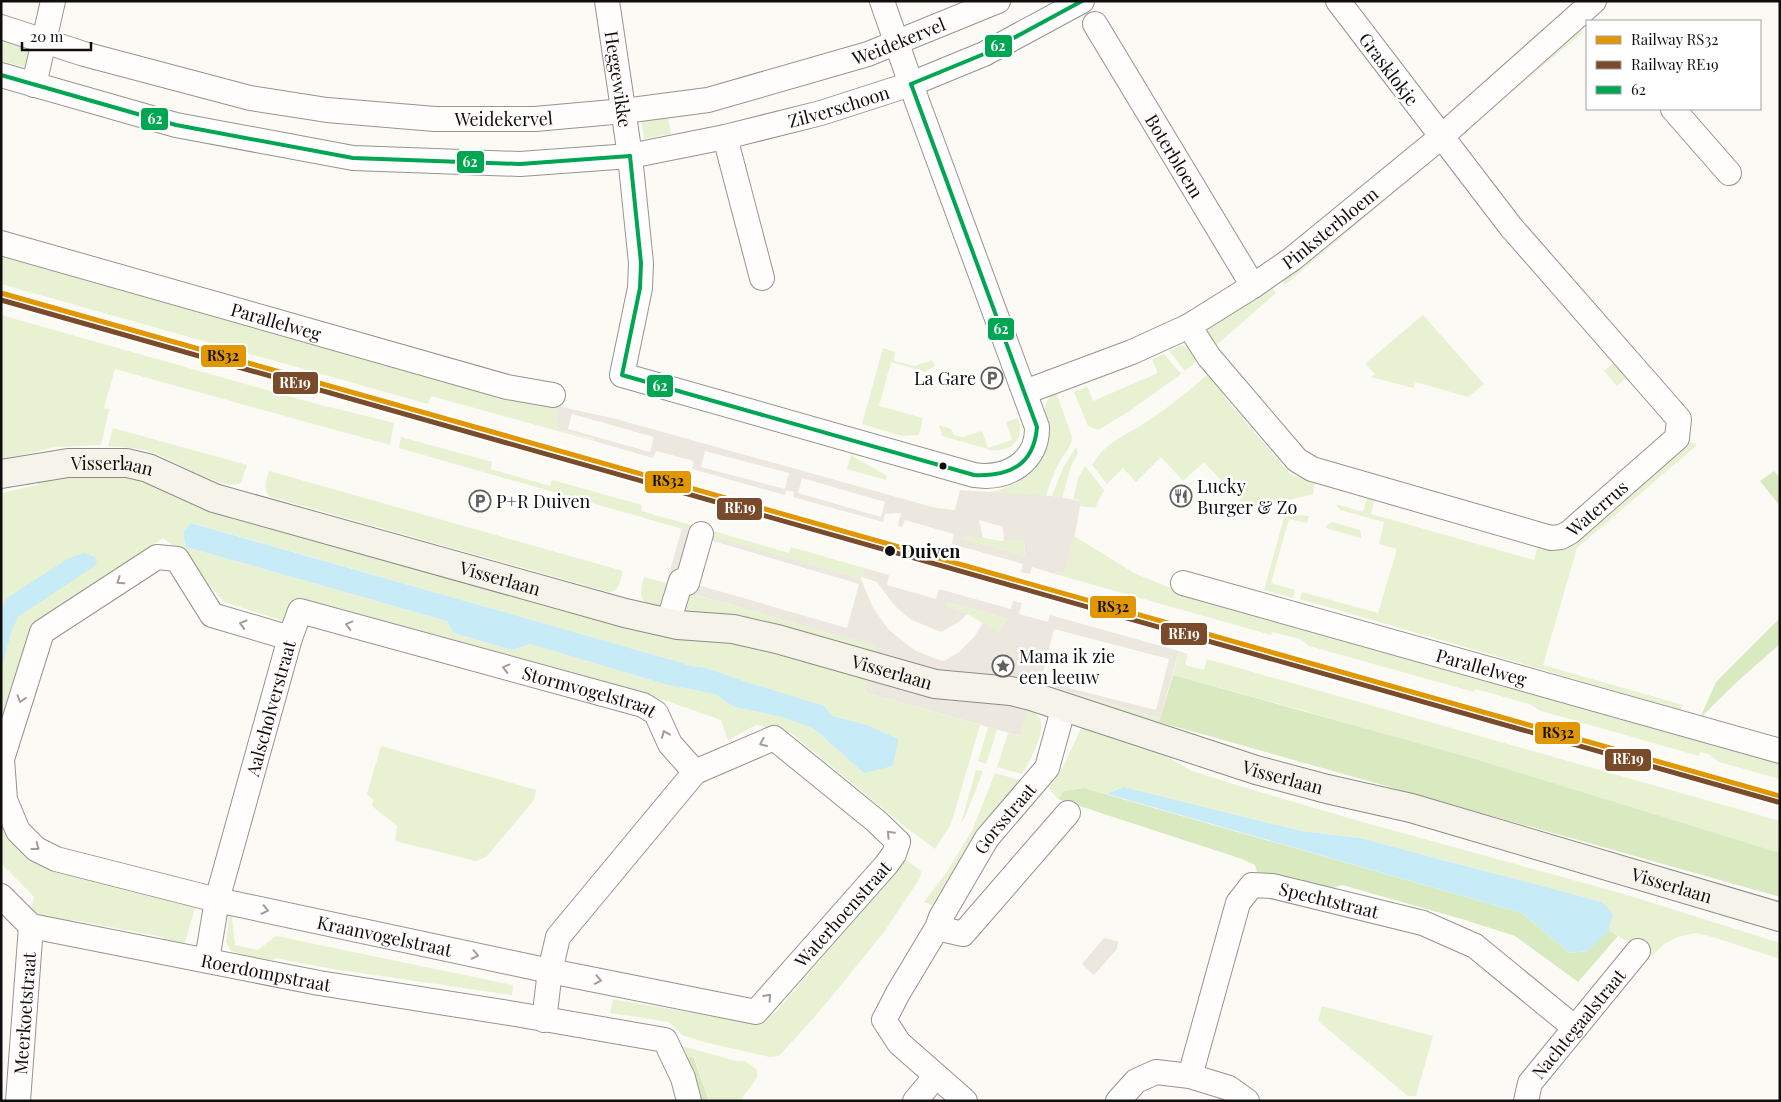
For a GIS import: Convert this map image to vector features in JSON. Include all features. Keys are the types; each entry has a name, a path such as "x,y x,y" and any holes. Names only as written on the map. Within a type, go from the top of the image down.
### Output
{"street":[{"path":"34,85 53,1"},
{"name":"Heggewikke","path":"607,1 630,156 641,271 640,288 622,375 974,475 989,477 1002,474 1017,467 1035,447 1037,427 1025,392"},
{"path":"882,1 1025,392"},
{"name":"Weidekervel","path":"1,27 136,69 250,98 327,110 435,119 536,119 624,111 708,100 862,56 998,1"},
{"name":"Zilverschoon","path":"1,75 176,125 353,158 520,164 630,156 725,138 821,113 911,84 984,54 1082,1"},
{"name":"Grasklokje","path":"1338,1 1441,137"},
{"name":"Pinksterbloem","path":"1025,392 1132,352 1189,326 1292,260 1593,10"},
{"name":"Boterbloem","path":"1095,24 1253,286"},
{"path":"1674,110 1729,173"},
{"name":"Waterrus","path":"1189,326 1209,357 1304,466 1312,470 1550,538 1561,537 1570,532 1677,438 1679,419 1511,227 1441,137"},
{"path":"725,138 762,278"},
{"name":"Parallelweg","path":"1,244 507,387 553,395"},
{"name":"Visserlaan","path":"1,474 68,463 127,462 148,468 214,498 625,613 678,625 733,629 935,684 1011,691 1064,706 1256,770 1327,790 1411,808 1780,917"},
{"path":"672,610 681,581 687,583 700,534"},
{"name":"Aalscholverstraat","path":"207,960 217,900 290,638 212,615 177,559 157,557 42,632 2,759 5,800 18,832 36,849 56,859 217,900"},
{"name":"Parallelweg","path":"1183,583 1780,751"},
{"name":"Stormvogelstraat","path":"290,638 300,611 643,705 656,713 670,744 695,772"},
{"name":"Gorsstraat","path":"965,1101 899,1043 884,1020 986,838 1047,768 1064,706"},
{"name":"Waterhoenstraat","path":"550,971 756,1012 894,854 898,842 891,834 813,768 774,738 695,772"},
{"path":"544,1020 550,971 558,937 695,772"},
{"path":"937,928 963,934 1068,813"},
{"name":"Spechtstraat","path":"1190,1076 1238,903 1252,885 1272,886 1423,922 1475,946 1575,1028"},
{"path":"1,896 31,926"},
{"name":"Kraanvogelstraat","path":"217,900 550,971"},
{"name":"Roerdompstraat","path":"31,926 318,983 665,1040 683,1078 689,1101"},
{"name":"Meerkoetstraat","path":"18,1101 31,926"},
{"name":"Nachtegaalstraat","path":"1526,1101 1530,1083 1638,951"},
{"path":"1118,1101 1136,1081 1156,1072 1190,1076 1229,1088 1247,1101"},
{"path":"915,1101 936,1076"}],"green space":[{"path":"1578,27 1583,32 1487,113 1483,108"},
{"path":"1,37 32,45 25,67 1,61"},
{"path":"667,111 671,134 644,139 641,116"},
{"path":"1425,156 1430,162 1285,285 1279,278"},
{"path":"1,251 488,389 558,406 556,423 558,429 595,440 431,396 428,404 1,284"},
{"path":"1269,284 1276,293 1212,349 1206,335 1208,325"},
{"path":"1,315 313,403 394,423 390,445 115,369 104,408 109,409 101,445 56,447 1,460"},
{"path":"1423,315 1484,384 1468,397 1416,382 1413,388 1371,377 1375,374 1365,364"},
{"path":"1181,345 1191,350 1199,359 1185,371 1169,351"},
{"path":"883,348 895,352 894,361 915,366 932,360 935,366 925,372 891,362 879,406 923,418 919,435 902,436 862,424"},
{"path":"1164,354 1181,374 1128,412 1098,430 1088,426 1074,392 1087,386 1093,401 1158,373 1152,359"},
{"path":"1617,360 1630,374 1617,386 1604,371"},
{"path":"1211,371 1223,385 1223,396 1292,476 1313,479 1315,483 1313,494 1271,505 1245,506 1204,462 1183,481 1161,457 1136,482 1123,468 1107,484 1092,465 1098,456 1110,444 1155,416 1196,385"},
{"path":"1056,392 1072,441 1054,473 1046,496 988,492 999,490 1019,481 1028,475 1043,459 1049,437 1045,407 1048,400"},
{"path":"1018,418 1020,433 1018,439 1009,447 996,450 988,450 942,436 939,425 951,429 954,435 963,437 982,431 988,448 1012,440 1006,422"},
{"path":"113,428 247,465 241,483 233,485 211,479 148,451 108,446"},
{"path":"401,437 492,462 491,469 550,486 552,480 642,505 641,511 698,527 697,533 399,448"},
{"path":"1692,442 1697,445 1577,548 1543,665 1683,705 1681,710 1300,599 1302,592 1378,613 1397,549 1379,544 1384,522 1340,510 1336,504 1363,512 1368,495 1375,497 1371,514 1534,560 1539,542 1685,443"},
{"path":"1076,447 1078,453 1071,466 1062,498 1052,496 1063,468"},
{"path":"851,455 887,476 886,480 847,469"},
{"path":"1085,466 1104,490 1095,508 1080,506 1081,501 1073,499 1078,478"},
{"path":"269,471 623,571 620,582 615,590 609,592 271,497 266,492"},
{"path":"1774,471 1780,478 1780,506 1760,481"},
{"path":"86,472 128,474 868,676 864,692 980,725 951,824 935,849 904,826 791,733 756,725 728,740 721,720 667,701 303,600 287,622 224,602 182,553 163,538 35,627 1,749 1,493 38,485 37,479","holes":["192,523 679,662 706,668 756,685 831,716 867,725 864,773 814,729 782,717 734,707 715,694 668,685 530,644 512,650 454,633 447,621 186,547 183,532"]},
{"path":"1285,514 1309,516 1307,523 1289,519 1271,583 1295,590 1293,598 1264,590"},
{"path":"1332,522 1360,530 1361,538 1326,528"},
{"path":"706,529 789,553 791,547 864,568 861,579 704,535"},
{"path":"966,534 1000,541 1024,540 1025,556 964,539"},
{"path":"1074,536 1134,573 1166,586 1780,760 1780,779 1719,762 1708,754 1700,752 1699,756 1541,711 1529,704 1476,689 1474,692 1309,646 1300,639 1272,632 1271,635 1055,574 1056,572 1064,574"},
{"path":"644,577 666,583 667,581 676,583 668,609 644,601 641,593"},
{"path":"681,591 877,646 874,657 673,617"},
{"path":"948,602 1008,619 998,632 967,614 946,607"},
{"path":"1780,618 1780,644 1700,718 1716,682"},
{"path":"1179,651 1188,654 1185,665 1204,670 1207,659 1780,821 1780,853 1305,711 1173,675"},
{"path":"1173,675 1471,758 1780,853 1780,897 1159,722"},
{"path":"1034,682 1160,718 1159,722 1033,687"},
{"path":"1026,710 1037,715 1041,728 1037,744 1022,774 997,767 1008,733 1020,736"},
{"path":"988,727 997,730 986,764 978,761"},
{"path":"1081,728 1107,733 1148,746 1192,771 1243,787 1624,894 1780,943 1780,959 1695,933 1678,937 1664,944 1652,956 1608,930 1613,914 1601,902 1360,838 1302,831 1123,787 1107,794 1084,788 1064,791 1058,799 1049,789 1065,763"},
{"path":"381,746 536,790 534,800 486,857 476,861 395,841 397,826 372,806 373,799 367,794"},
{"path":"976,770 983,771 961,823"},
{"path":"995,773 1023,781 936,907 924,902 946,873 972,831"},
{"path":"1084,788 1522,913 1569,953 1588,951 1608,930 1618,936 1578,982 1515,936 1342,885 1323,891 1258,875 1255,865 1242,859 1058,799 1064,791"},
{"path":"1,826 44,863 196,905 184,945 167,948 163,937 73,920 65,929 31,910 34,897 1,863"},
{"path":"906,860 921,871 920,878 884,932 819,1012 779,1056 770,1057 704,1042 682,1035 669,1022 610,1013 613,999 721,1018 765,1019 776,1012"},
{"path":"229,916 232,917 235,945 258,950 276,936 513,985 512,995 333,969 275,958 272,960 244,956 231,951 226,942"},
{"path":"1322,1006 1433,1036 1416,1096 1408,1096 1318,1021"},
{"path":"678,1045 736,1061 745,1061 757,1070 757,1078 740,1101 709,1101 694,1056 685,1059"},
{"path":"693,1056 709,1101 698,1101 685,1059"}],"shaded area":[{"path":"558,406 616,419 936,508 955,510 960,490 1052,496 1081,501 1064,574 1056,572 1055,574 1032,567 1030,574 1021,572 1023,564 952,544 954,534 905,520 902,527 898,526 901,513 885,514 883,522 793,497 794,492 786,490 785,495 692,469 694,461 656,451 653,458 594,441 594,439 558,429 556,423","holes":["572,414 654,437 650,452 568,429","705,451 789,473 785,489 701,467","802,478 885,502 881,517 798,493","979,520 1003,527 1004,541 1024,540 1025,556 964,539 966,535 983,538"]},
{"path":"682,528 861,579 873,608 889,630 914,650 939,660 944,661 959,652 974,637 983,623 998,632 1008,619 948,602 947,607 967,614 960,621 941,632 912,620 905,615 894,605 877,582 862,577 864,568 889,575 887,585 936,599 939,589 1011,609 1013,601 1022,603 1019,614 1048,622 1050,615 1179,651 1160,718 1035,682 1020,736 864,692 876,646 682,591 675,583 667,581","holes":["703,538 859,584 847,628 691,583","1054,629 1169,659 1156,710 1041,681"]},
{"path":"1104,938 1118,941 1117,949 1094,975 1082,964"}],"water":[{"path":"191,523 691,666 706,668 824,706 832,716 867,725 898,739 893,766 864,773 814,729 782,717 734,707 715,694 668,685 530,644 512,650 454,633 447,621 186,547 183,532"},
{"path":"84,553 95,557 97,563 19,616 12,629 1,670 1,610 7,598 69,558"},
{"path":"1123,787 1302,831 1360,838 1602,902 1613,914 1608,932 1588,951 1569,953 1522,913 1107,794"}],"rail line":[{"name":"RS32","path":"1,293 1780,796"},
{"name":"RE19","path":"1,300 1778,802"}],"transit line":[{"name":"62","path":"911,84 984,54 1082,1"},
{"name":"62","path":"1,75 176,125 353,158 520,164 630,156"},
{"name":"62","path":"630,156 641,263 640,288 622,375 974,475 999,474 1018,466 1025,459 1031,451 1037,427 911,84"}],"place":[{"name":"La Gare","path":"992,378"},
{"name":"Lucky Burger & Zo","path":"1181,496"},
{"name":"P+R Duiven","path":"480,501"},
{"name":"Duiven","path":"890,551"},
{"name":"Mama ik zie een leeuw","path":"1003,666"}]}
